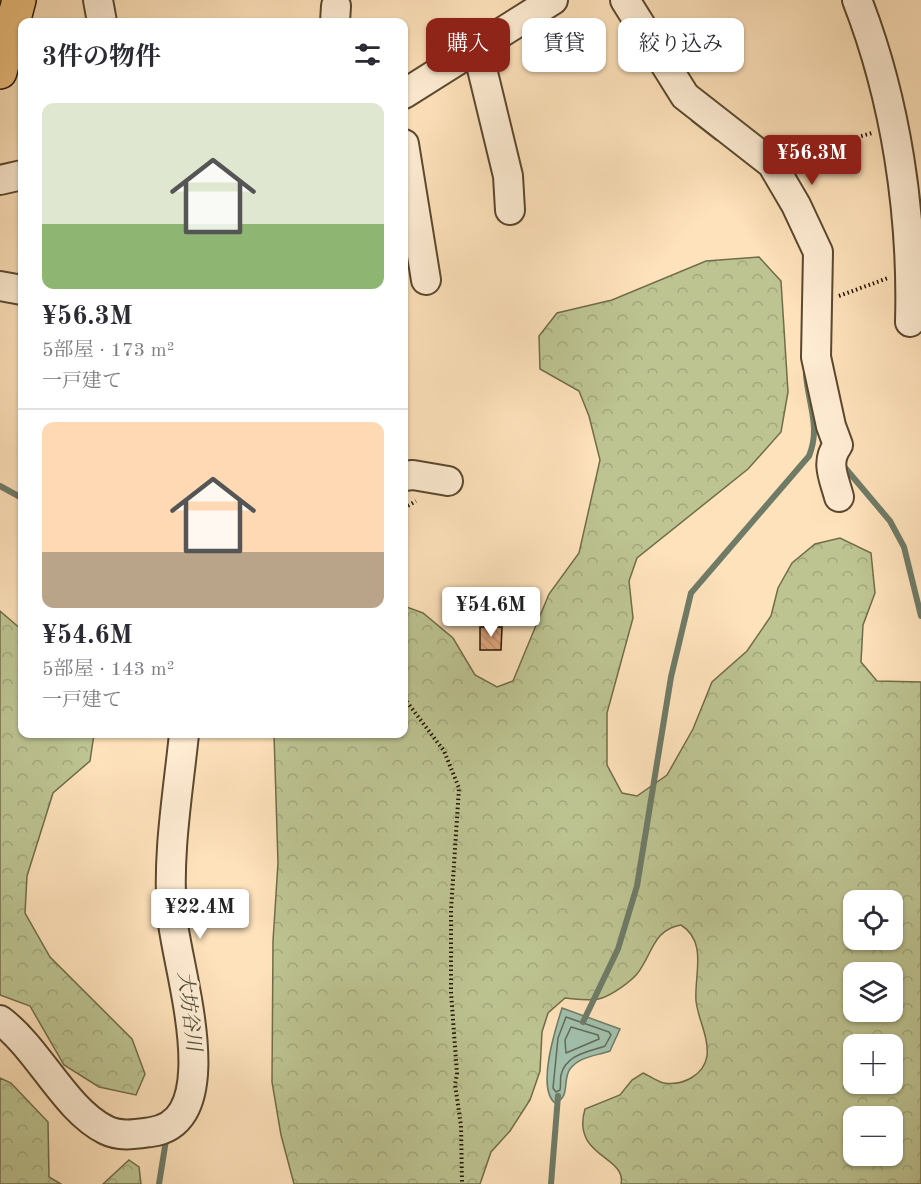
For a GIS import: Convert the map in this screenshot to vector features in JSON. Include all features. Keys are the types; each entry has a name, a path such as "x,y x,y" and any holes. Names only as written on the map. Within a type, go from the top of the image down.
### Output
{"highway":[{"path":"0,72 19,0"}],"street":[{"path":"98,0 101,18"},
{"path":"510,27 553,0"},
{"path":"625,0 685,96 772,164 796,205 818,252 816,357 835,450 829,462 838,497"},
{"path":"857,0 903,135 915,266 910,322"},
{"path":"408,91 439,72"},
{"path":"483,72 508,176 510,210"},
{"path":"408,169 426,280"},
{"path":"0,286 18,289"},
{"path":"408,476 448,481"},
{"path":"0,1020 17,1033 87,1118 108,1131 127,1135 167,1127 182,1114 190,1093 194,1065 192,1031 172,915 172,862 183,738"}],"path":[{"path":"772,164 809,150 903,135"},
{"path":"818,296 843,296 915,266"},
{"path":"408,703 444,751 459,788 451,910 451,992 457,1074 455,1084 461,1126 462,1184"}],"green space":[{"path":"759,257 781,281 788,392 781,432 748,469 637,558 629,581 633,618 607,713 607,765 622,793 637,796 667,775 693,729 712,682 747,651 771,616 778,588 792,563 815,544 840,538 871,553 875,593 863,625 861,662 877,681 921,682 921,1184 621,1184 621,1175 616,1167 592,1146 586,1137 583,1125 585,1109 620,1095 632,1080 643,1073 664,1083 678,1083 692,1078 702,1069 707,1056 696,1001 697,950 689,932 681,925 671,928 659,937 637,974 621,988 598,999 565,998 548,1013 542,1032 540,1071 530,1100 510,1131 491,1152 480,1184 294,1184 281,1135 272,1082 273,941 278,863 274,738 408,738 408,607 423,613 453,638 475,675 497,687 513,681 549,594 579,553 600,460 589,416 579,391 540,369 539,336 557,313 612,300 706,261"},
{"path":"0,611 18,627 18,738 93,738 90,761 53,793 27,876 25,913 50,957 132,1039 145,1074 136,1095 99,1087 64,1065 30,1006 0,995"},
{"path":"0,1078 11,1083 48,1122 49,1177 61,1184 0,1184"},
{"path":"129,1160 139,1167 141,1184 103,1184"}],"water":[{"path":"562,1008 620,1029 610,1051 583,1059 570,1069 565,1093 555,1103 547,1084 547,1071 552,1042"}],"building":[{"path":"480,627 502,627 501,650 480,650"}],"waterway":[{"path":"694,120 717,138"},
{"path":"583,1022 618,949 637,886 671,677 691,593 809,456 814,425 806,374"},
{"path":"841,463 890,521 904,547 921,616"},
{"name":"大坊谷川","path":"0,486 18,496"},
{"path":"551,1184 558,1096"},
{"name":"大坊谷川","path":"159,1184 167,1134"}]}
